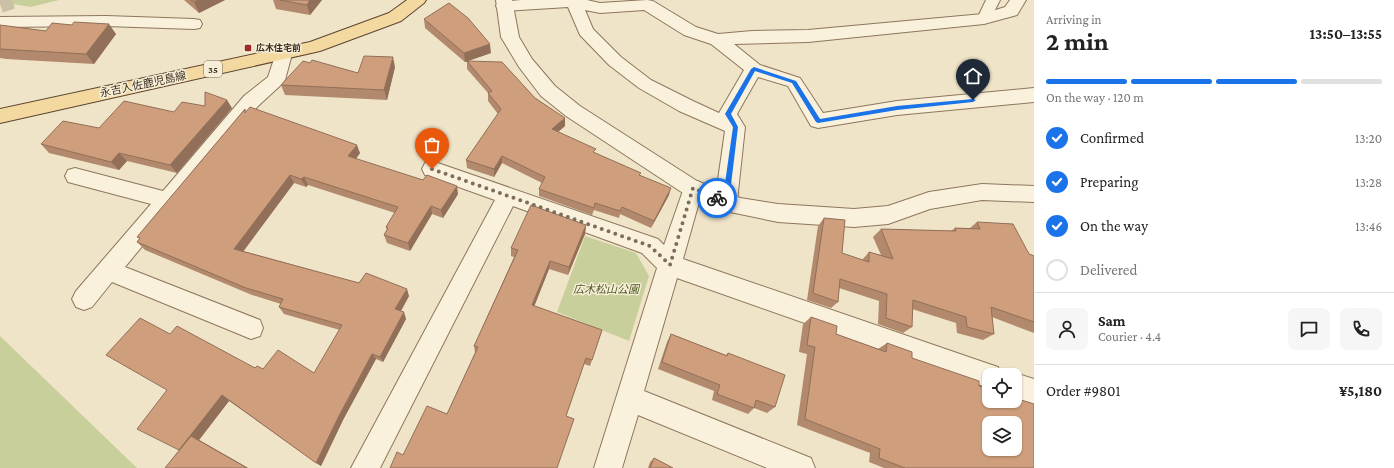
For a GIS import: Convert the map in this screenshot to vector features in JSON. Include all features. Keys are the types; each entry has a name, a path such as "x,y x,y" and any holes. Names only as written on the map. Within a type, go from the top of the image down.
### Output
{"main road":[{"name":"永吉入佐鹿児島線","path":"0,116 314,47 395,17 418,0"}],"street":[{"path":"717,40 752,37 808,36 984,19 1011,11 1018,0"},
{"path":"574,1 586,30 621,66 645,84 672,99 735,127"},
{"path":"1034,95 897,108 818,121 794,82 754,69 717,40 690,31 647,5 606,4 574,1 504,3 510,37 525,63 548,91 573,111 693,188 738,206 778,214 854,218 888,215 928,201 982,192 1034,194"},
{"path":"0,22 106,20 194,24"},
{"path":"84,299 251,101 276,80 283,54"},
{"path":"726,201 735,127 728,114 754,69"},
{"path":"432,169 650,246 670,265 982,374"},
{"path":"75,176 166,200"},
{"path":"608,468 693,188"},
{"path":"365,468 508,196"},
{"path":"108,270 251,328"},
{"path":"1022,388 1034,392"},
{"path":"629,398 801,468"}],"lane":[{"path":"984,19 993,0"}],"green space":[{"path":"0,0 59,0 31,7 0,2"},
{"name":"広木松山公園","path":"585,236 636,253 649,276 629,341 557,312"},
{"path":"0,336 137,468 0,468"}],"building":[{"path":"280,0 310,0 307,5"},
{"path":"449,3 468,18 490,44 464,53 424,19"},
{"path":"74,22 109,24 86,54 0,49 0,25 46,31 52,23 72,25"},
{"path":"364,56 393,57 384,90 281,85 303,61 310,63 312,60 358,73"},
{"path":"467,61 502,62 535,98 565,118 552,129 596,149 593,152 641,173 639,175 671,188 654,221 622,207 620,211 595,203 594,208 539,189 545,177 502,156 494,169 466,160 501,109 488,93 492,91"},
{"path":"205,92 227,100 170,165 119,153 111,162 41,144 63,121 99,128 124,101 174,112 182,102 205,106"},
{"path":"250,107 357,145 348,156 423,180 427,175 457,186 441,210 431,206 408,243 384,235 388,228 386,227 398,207 304,177 301,179 290,175 234,249 359,283 366,273 407,289 395,309 404,312 380,357 372,354 316,463 222,395 179,450 137,429 167,390 106,355 140,318 170,334 177,326 255,368 257,366 263,369 278,350 314,373 342,325 279,307 283,299 246,288 137,242 140,238 137,237 245,109 245,113"},
{"path":"531,205 586,225 569,267 550,261 532,305 602,330 592,360 586,358 566,416 574,419 557,468 390,468 397,452 403,455 427,406 447,414 478,347 474,346 518,250 511,248"},
{"path":"824,218 845,220 842,253 869,262 869,252 893,259 881,229 956,231 955,228 980,229 977,222 1013,224 1029,254 1034,256 1034,322 991,307 994,334 967,327 966,317 913,300 912,327 886,318 887,294 840,279 838,302 813,293"},
{"path":"811,317 837,326 836,334 886,352 887,343 912,352 912,358 979,381 979,386 982,387 982,408 1022,408 1022,400 1034,404 1034,468 905,468 879,458 880,449 805,419 815,347 807,345"},
{"path":"671,334 727,356 728,353 785,375 775,407 756,400 754,408 717,394 720,385 662,362"},
{"path":"191,436 247,468 165,468"},
{"path":"654,458 673,468 650,468"}],"tunnel":[{"path":"0,4 12,0"}],"way so far":[{"path":"432,169 650,246 670,265 693,188 717,198"}],"place":[{"name":"広木住宅前","path":"248,48"}],"route":[{"path":"717,198 726,201 735,127 728,114 754,69 794,82 818,121 897,108 973,100"}]}
